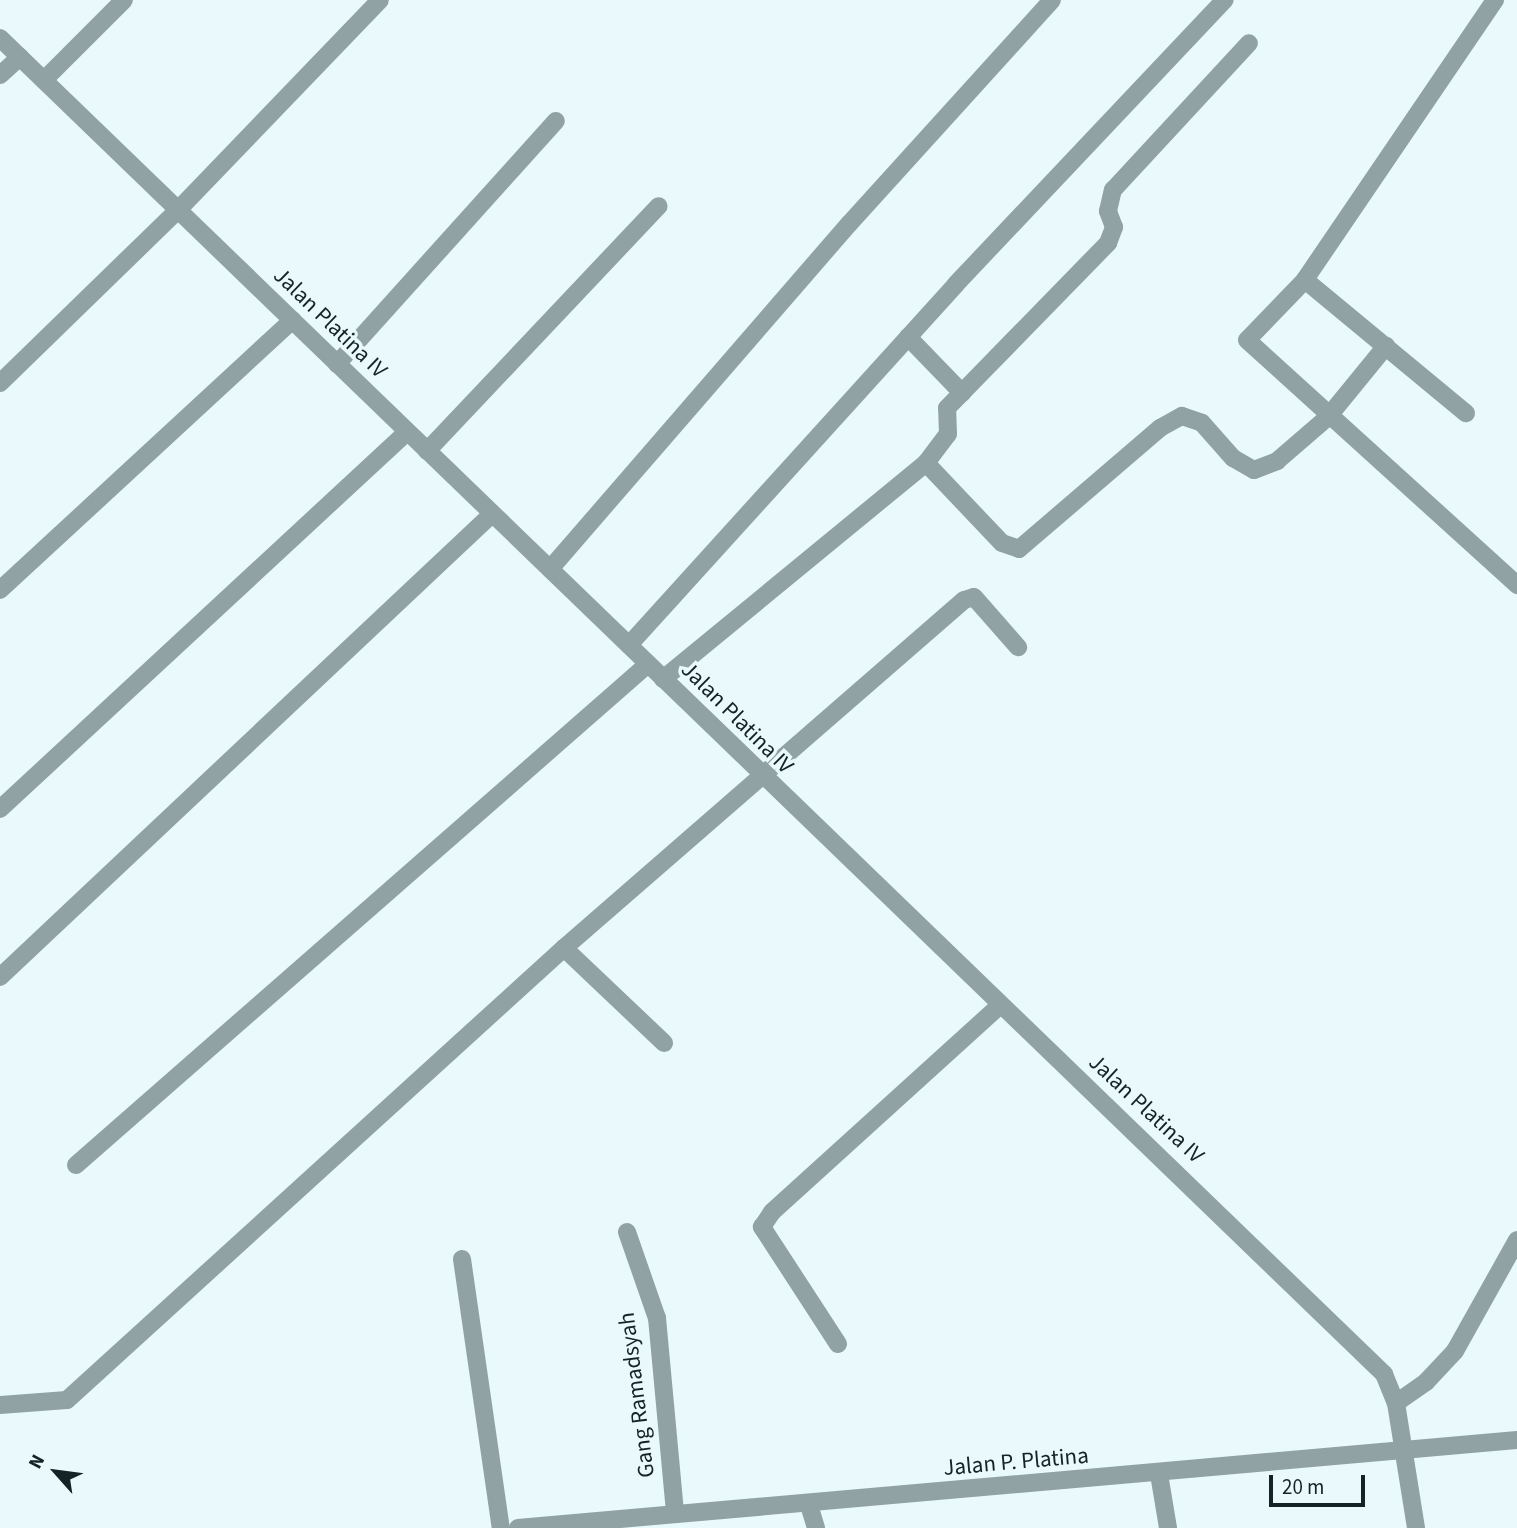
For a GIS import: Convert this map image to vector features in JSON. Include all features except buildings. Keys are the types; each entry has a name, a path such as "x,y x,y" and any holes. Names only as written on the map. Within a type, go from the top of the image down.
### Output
{"street":[{"path":"44,80 124,0"},
{"path":"0,383 178,211 380,0"},
{"path":"550,569 849,224 1052,0"},
{"path":"629,645 908,337 1225,0"},
{"path":"1495,0 1305,281 1247,340 1517,584"},
{"name":"Jalan Platina IV","path":"0,38 1384,1374 1396,1403 1406,1451 1416,1528"},
{"path":"663,679 926,463 948,434 947,408 1102,251 1114,228 1108,211 1114,190 1249,43"},
{"path":"0,75 20,57"},
{"path":"337,363 556,121"},
{"path":"427,451 659,206"},
{"path":"1305,281 1466,413"},
{"path":"4,578 293,320"},
{"path":"908,337 962,393"},
{"path":"926,463 1002,543 1014,550 1160,428 1182,416 1202,423 1233,458 1254,470 1277,461 1328,416 1386,346"},
{"path":"0,809 407,432"},
{"path":"0,977 492,514"},
{"path":"0,1405 67,1400 564,948 969,596 982,604 1018,647"},
{"path":"76,1165 648,664"},
{"path":"564,948 664,1043"},
{"path":"838,1344 762,1227 772,1212 1000,1006"},
{"name":"Gang Ramadsyah","path":"627,1232 657,1318 675,1513"},
{"path":"1396,1403 1426,1381 1455,1351 1517,1240"},
{"path":"462,1259 501,1528"},
{"name":"Jalan P. Platina","path":"518,1528 675,1513 809,1505 1517,1440"},
{"path":"1158,1474 1168,1528"},
{"path":"809,1505 816,1528"}]}
